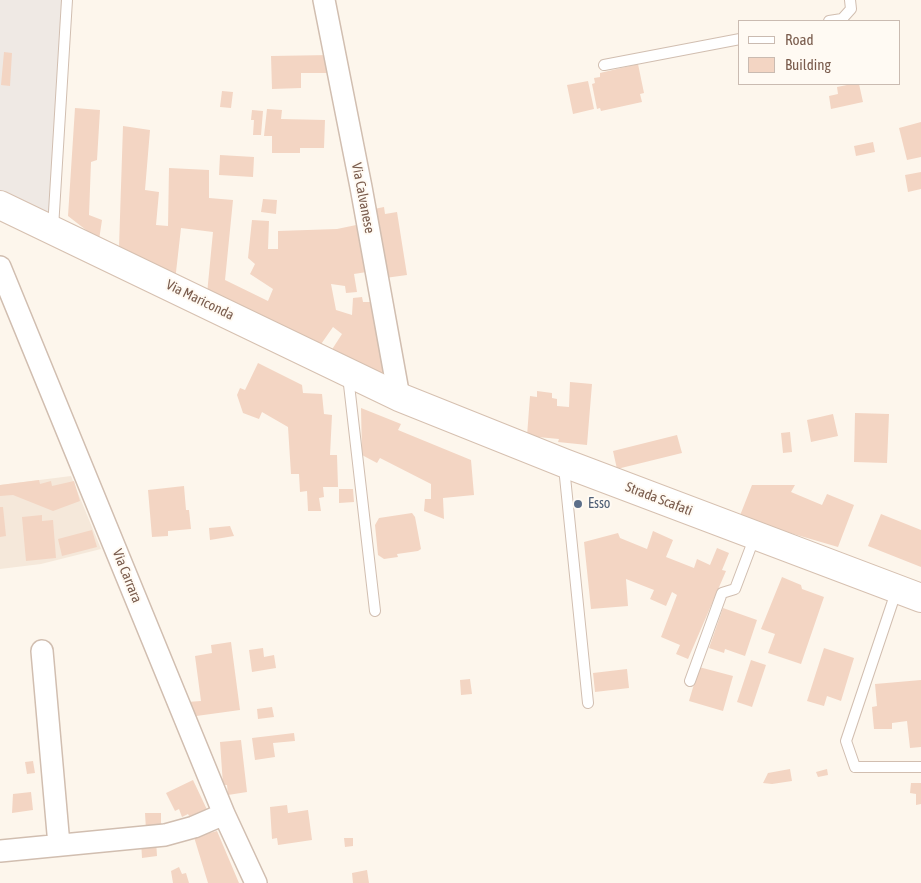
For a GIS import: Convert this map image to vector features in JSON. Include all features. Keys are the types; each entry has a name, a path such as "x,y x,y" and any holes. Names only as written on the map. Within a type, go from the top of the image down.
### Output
{"street":[{"name":"Via Calvanese","path":"324,0 399,397"},
{"name":"Via Mariconda","path":"0,205 399,397"},
{"name":"Via Carrara","path":"0,267 224,814 256,883"},
{"name":"Strada Scafati","path":"399,397 564,463 909,593"},
{"path":"42,651 59,845"},
{"path":"0,851 165,835 194,827 224,814"}],"lane":[{"path":"53,229 67,0"},
{"path":"836,20 842,19 851,9 850,0"},
{"path":"604,65 738,39"},
{"path":"347,372 374,610"},
{"path":"564,463 588,704"},
{"path":"690,682 722,593 735,589 755,535"},
{"path":"909,593 846,741 855,767 921,767"}],"shaded area":[{"path":"0,0 65,0 49,219 0,194"},
{"path":"71,476 101,549 41,564 0,569 0,485"}],"building":[{"path":"4,52 12,53 10,86 1,85"},
{"path":"330,55 331,73 301,73 301,88 272,89 271,56"},
{"path":"638,64 644,93 640,94 642,102 601,111 600,108 597,109 592,84 595,83 594,78 600,77 600,73"},
{"path":"588,81 594,109 573,114 567,85"},
{"path":"859,85 863,102 831,109 829,96 838,94 837,87"},
{"path":"222,91 233,92 231,108 220,107"},
{"path":"75,108 100,110 97,160 91,162 89,215 102,220 99,240 68,216"},
{"path":"267,109 282,110 281,119 325,120 324,148 300,148 300,153 272,153 272,136 264,136"},
{"path":"252,110 263,111 261,135 253,135 254,120 251,120"},
{"path":"921,122 921,157 907,160 899,128"},
{"path":"123,126 150,130 145,190 159,192 156,225 168,226 169,168 209,170 209,198 233,200 225,280 268,301 273,289 250,274 255,264 248,258 252,220 269,221 268,249 278,249 278,231 337,229 361,224 373,271 354,274 357,292 346,293 345,286 331,284 336,310 352,315 353,298 362,297 363,302 380,302 388,379 331,351 342,334 333,327 319,347 207,294 213,232 181,228 175,281 119,247"},
{"path":"873,142 875,152 856,156 854,146"},
{"path":"220,155 254,157 253,177 219,175"},
{"path":"921,172 921,189 908,192 905,175"},
{"path":"263,199 277,200 276,214 261,212"},
{"path":"384,207 385,214 397,212 407,275 385,278 374,209"},
{"path":"258,363 302,385 303,393 322,394 324,414 332,415 330,455 337,455 338,487 323,487 324,497 319,498 321,511 308,511 307,491 300,492 299,474 291,474 288,427 262,412 259,419 243,413 237,395 240,388 245,390"},
{"path":"570,382 592,384 587,445 558,442 559,439 527,436 530,396 537,397 537,391 552,393 552,398 557,399 557,406 569,407"},
{"path":"361,408 401,424 398,430 471,460 474,495 443,498 444,519 424,511 425,499 431,499 431,484 380,458 377,463 362,455"},
{"path":"855,413 889,414 887,463 854,462"},
{"path":"833,414 838,436 811,442 807,420"},
{"path":"790,432 792,452 783,453 781,433"},
{"path":"677,435 682,453 617,469 613,451"},
{"path":"39,480 40,484 51,481 52,486 74,481 80,501 53,511 13,495 0,496 0,485"},
{"path":"752,485 795,485 791,492 822,505 827,494 854,505 838,547 739,518"},
{"path":"184,486 186,510 189,510 191,529 168,531 168,536 152,537 148,490"},
{"path":"339,489 353,489 354,502 339,503"},
{"path":"0,507 3,507 6,536 0,537"},
{"path":"412,513 415,517 421,549 397,554 398,557 384,559 378,555 375,525 379,518"},
{"path":"881,514 921,530 921,567 868,546"},
{"path":"42,515 42,521 53,520 56,558 26,561 22,517"},
{"path":"230,526 234,536 210,540 209,528"},
{"path":"92,530 97,547 62,556 58,539"},
{"path":"653,531 673,540 666,557 694,568 697,559 710,565 717,548 729,553 722,570 726,571 688,659 676,654 680,645 661,637 677,595 672,592 666,606 650,599 654,590 626,579 628,606 591,609 584,542 618,533 620,538 647,549"},
{"path":"782,577 801,585 802,589 824,597 801,664 768,653 775,634 761,629"},
{"path":"723,608 757,620 745,656 725,649 724,653 709,648"},
{"path":"231,642 240,710 189,717 187,702 201,701 195,656 212,653 211,645"},
{"path":"263,648 264,657 274,655 276,668 252,672 249,650"},
{"path":"824,648 854,658 841,701 827,696 824,706 807,701"},
{"path":"751,660 766,665 752,707 737,702"},
{"path":"699,667 733,676 723,711 689,701"},
{"path":"627,669 629,688 595,692 593,673"},
{"path":"470,679 472,694 461,695 460,680"},
{"path":"921,680 921,747 910,748 907,721 892,723 892,729 874,729 872,707 877,706 875,684"},
{"path":"272,707 274,717 258,719 257,709"},
{"path":"294,733 295,741 273,743 275,757 255,760 252,738"},
{"path":"241,740 247,792 228,795 227,785 223,785 220,742"},
{"path":"33,761 35,773 27,774 25,762"},
{"path":"790,769 792,781 772,784 763,783 768,773"},
{"path":"827,769 828,775 818,777 816,772"},
{"path":"193,780 210,816 193,824 188,814 182,817 179,809 175,811 166,793"},
{"path":"911,783 921,783 921,804 916,805 916,794 910,793"},
{"path":"31,792 33,810 12,813 13,794"},
{"path":"287,805 288,813 308,810 312,840 278,845 277,838 272,839 270,807"},
{"path":"145,813 161,813 161,829 146,830"},
{"path":"217,831 239,883 208,883 194,837"},
{"path":"344,838 353,838 353,846 345,847"},
{"path":"156,840 157,856 142,858 141,841"},
{"path":"179,867 182,874 186,873 189,883 173,883 171,871"},
{"path":"367,870 369,883 353,883 352,873"}],"place":[{"name":"Esso","path":"578,504"}]}
